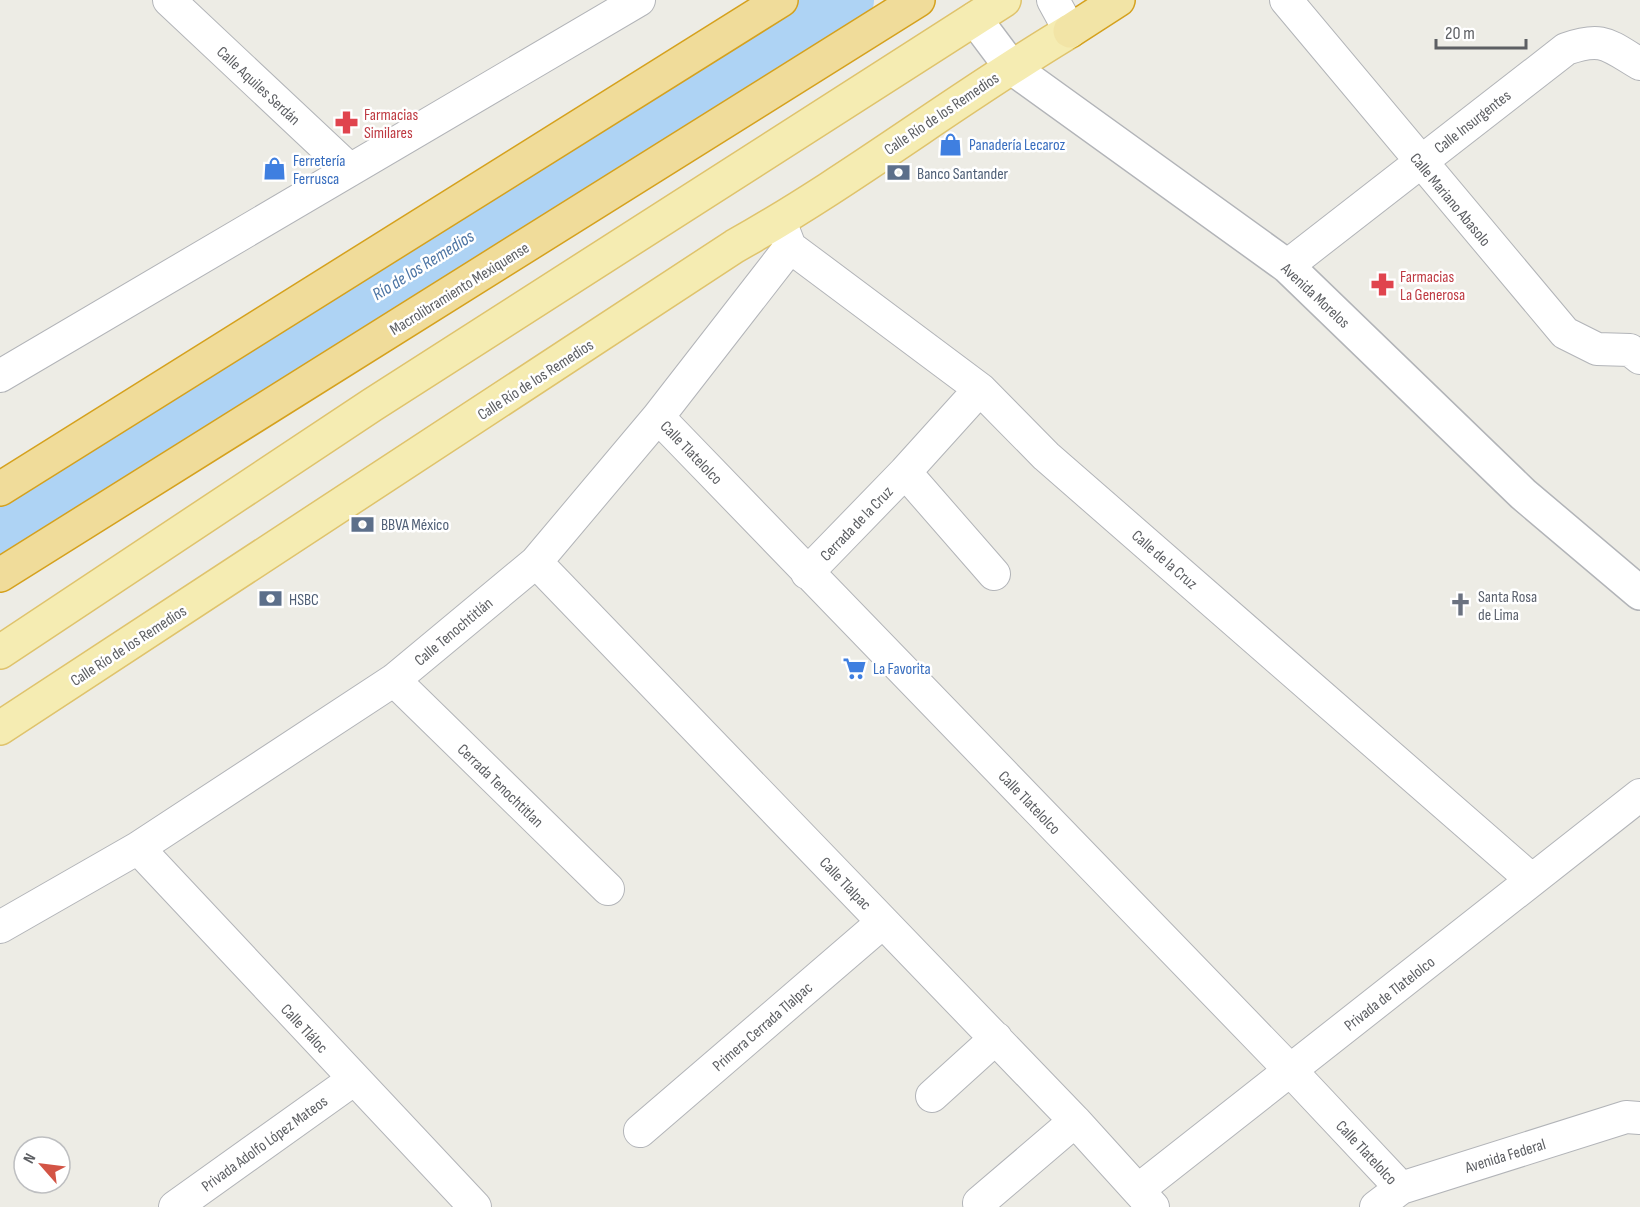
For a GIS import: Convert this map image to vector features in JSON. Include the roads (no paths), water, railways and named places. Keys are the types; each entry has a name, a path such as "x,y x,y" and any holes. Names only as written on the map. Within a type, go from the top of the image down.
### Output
{"highway":[{"path":"0,489 781,0"},
{"name":"Macrolibramiento Mexiquense","path":"0,575 918,0"},
{"path":"1070,32 1118,0"}],"main road":[{"path":"0,652 372,405 1004,0"},
{"name":"Calle Río de los Remedios","path":"0,728 735,246 785,234 1011,67 1070,32"}],"street":[{"name":"Calle Aquiles Serdán","path":"169,0 350,170"},
{"path":"0,376 639,0"},
{"path":"1053,0 1070,32"},
{"name":"Calle Mariano Abasolo","path":"1286,0 1565,333 1597,349 1630,350 1640,358"},
{"name":"Avenida Morelos","path":"975,19 1011,67 1287,266 1523,494 1640,593"},
{"name":"Calle Insurgentes","path":"1287,266 1566,49 1590,41 1611,46 1640,64"},
{"name":"Calle de la Cruz","path":"785,234 980,389 1046,456 1532,880"},
{"name":"Calle Tenochtitlán","path":"0,927 138,848 394,680 536,562 658,417 785,234"},
{"name":"Cerrada de la Cruz","path":"807,573 905,472 980,389"},
{"name":"Calle Tlatelolco","path":"658,417 1290,1070 1401,1188"},
{"name":"Cerrada de la Cruz","path":"905,472 994,574"},
{"name":"Calle Tlalpac","path":"536,562 1075,1120 1146,1198"},
{"name":"Cerrada Tenochtitlan","path":"394,680 608,889"},
{"name":"Privada de Tlatelolco","path":"1146,1198 1290,1070 1640,795"},
{"name":"Calle Tláloc","path":"138,848 353,1080 475,1207"},
{"name":"Primera Cerrada Tlalpac","path":"640,1131 883,922"},
{"path":"932,1096 996,1038"},
{"name":"Privada Adolfo López Mateos","path":"175,1207 353,1080"},
{"name":"Avenida Federal","path":"1376,1207 1401,1188 1626,1117 1640,1118"},
{"path":"978,1203 1075,1120"}],"waterway":[{"name":"Río de los Remedios","path":"0,531 847,0"}],"place":[{"name":"Farmacias Similares","path":"346,123"},
{"name":"Panadería Lecaroz","path":"951,144"},
{"name":"Ferretería Ferrusca","path":"275,169"},
{"name":"Banco Santander","path":"899,173"},
{"name":"Farmacias La Generosa","path":"1382,285"},
{"name":"BBVA México","path":"363,524"},
{"name":"HSBC","path":"271,599"},
{"name":"Santa Rosa de Lima","path":"1460,605"},
{"name":"La Favorita","path":"855,668"}]}
